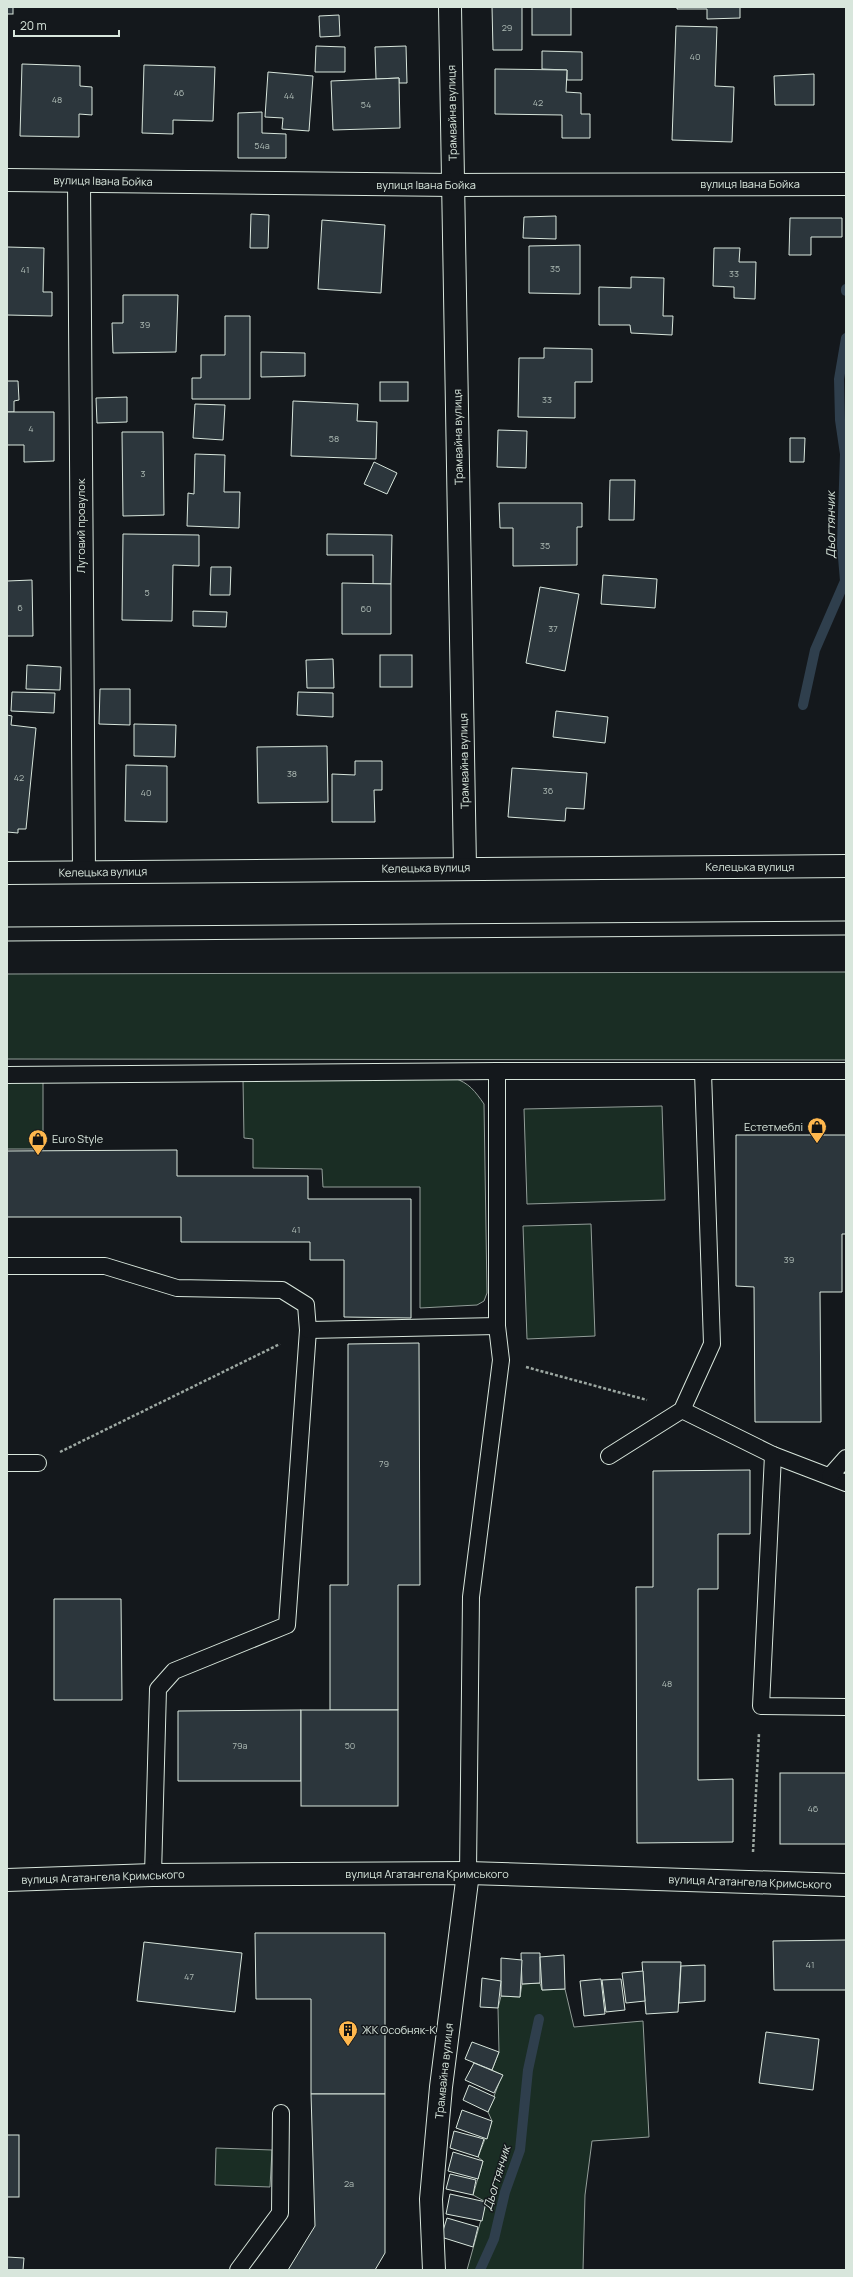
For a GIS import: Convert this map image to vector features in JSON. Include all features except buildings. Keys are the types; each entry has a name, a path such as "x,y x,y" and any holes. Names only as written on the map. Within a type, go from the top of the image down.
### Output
{"street":[{"name":"Трамвайна вулиця","path":"450,7 465,868"},
{"name":"вулиця Івана Бойка","path":"7,180 453,185 846,184"},
{"name":"Луговий провулок","path":"79,181 84,872"},
{"name":"Келецька вулиця","path":"7,872 846,866"},
{"name":"Трамвайна вулиця","path":"434,2270 431,2199 441,2087 468,1873"},
{"name":"вулиця Агатангела Кримського","path":"7,1880 153,1876 468,1873 846,1885"}],"lane":[{"path":"468,1873 471,1597 501,1360 497,1326 497,1071"},
{"path":"7,1075 497,1071 846,1071"},
{"path":"609,1456 682,1410 712,1344 703,1072"},
{"path":"7,1266 105,1266 177,1288 282,1290 306,1305 308,1330 287,1625 174,1671 158,1689 153,1876"},
{"path":"308,1330 497,1326"},
{"path":"682,1410 773,1455 846,1483"},
{"path":"773,1455 761,1706 846,1707"},
{"path":"830,1476 846,1458"},
{"path":"7,1463 38,1463"},
{"path":"238,2270 280,2213 281,2113"}],"path":[{"path":"38,1463 308,1330"},
{"path":"501,1360 682,1410"},
{"path":"751,1883 761,1706"}],"green space":[{"path":"846,972 846,1060 7,1059 7,974"},
{"path":"454,1078 464,1082 471,1088 484,1104 487,1293 484,1301 477,1305 420,1308 420,1187 323,1187 322,1169 253,1168 253,1139 244,1138 243,1080"},
{"path":"7,1079 43,1079 43,1149 7,1149"},
{"path":"662,1106 665,1200 527,1204 524,1109"},
{"path":"591,1224 595,1336 527,1339 523,1226"},
{"path":"540,1983 542,1990 565,1989 574,2027 643,2021 649,2137 592,2141 585,2195 583,2270 467,2270 486,2202 473,2195 483,2161 478,2157 492,2121 488,2112 502,2075 492,2070 499,2052 498,2008 501,1996 520,1997 522,1984"},
{"path":"216,2148 272,2150 270,2187 215,2185"}],"waterway":[{"name":"Дьогтянчик","path":"803,705 815,650 845,581 842,545 845,454 840,420 839,379 846,338"},
{"name":"Дьогтянчик","path":"480,2270 494,2239 505,2192 520,2150 528,2070 539,2019"}],"tram line":[{"path":"7,927 846,921"},
{"path":"7,941 846,935"}],"place":[{"name":"Естетмеблі","path":"817,1144"},
{"name":"Euro Style","path":"38,1156"},
{"name":"ЖК Особняк-К","path":"348,2047"}]}
